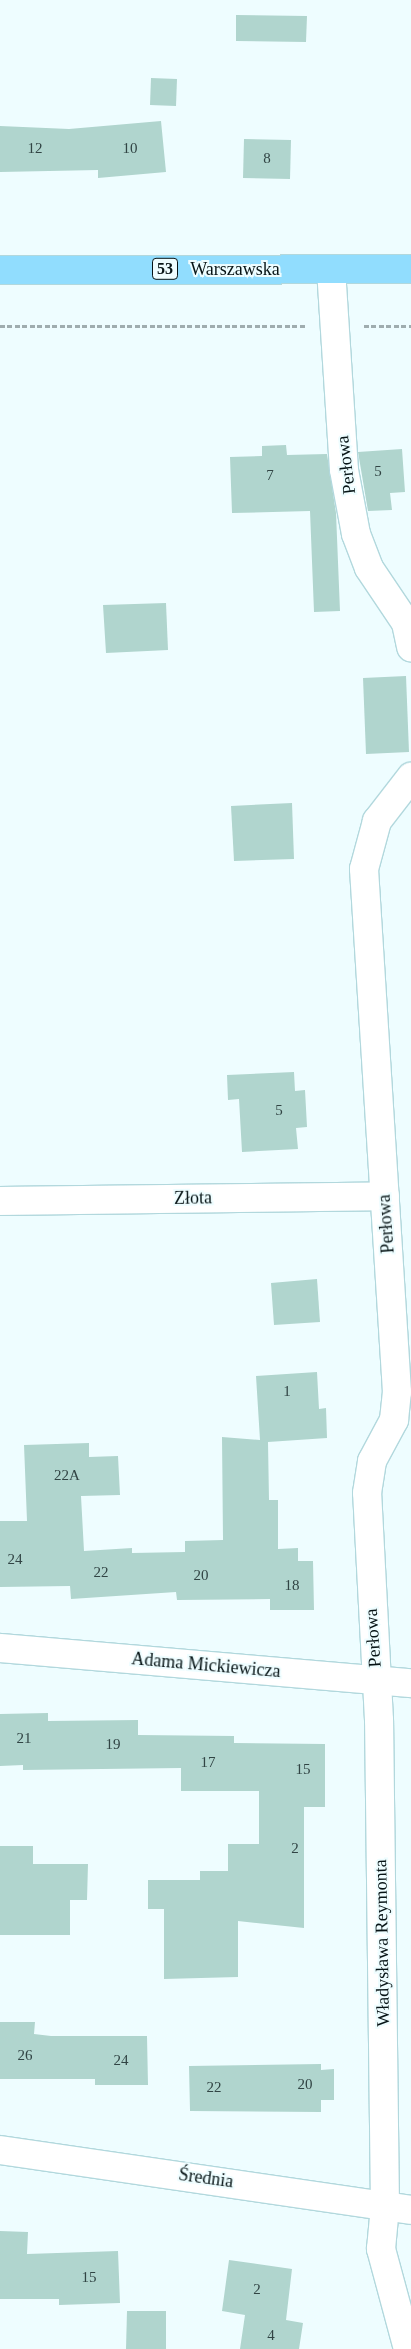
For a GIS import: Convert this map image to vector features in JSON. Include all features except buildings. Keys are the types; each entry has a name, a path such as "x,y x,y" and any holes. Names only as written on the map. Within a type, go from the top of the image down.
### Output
{"main road":[{"name":"Warszawska","path":"0,270 411,269"}],"street":[{"name":"Perłowa","path":"331,269 344,470 356,534 369,568 406,623 411,647"},
{"name":"Perłowa","path":"376,1680 367,1493 372,1461 394,1420 397,1392 364,869 377,821 394,794 411,778"},
{"name":"Złota","path":"0,1201 384,1187"},
{"name":"Adama Mickiewicza","path":"0,1648 411,1683"},
{"name":"Władysława Reymonta","path":"376,1680 398,2208 381,2250 408,2349"},
{"name":"Średnia","path":"0,2150 398,2208"}],"path":[{"path":"0,326 411,326"}]}
